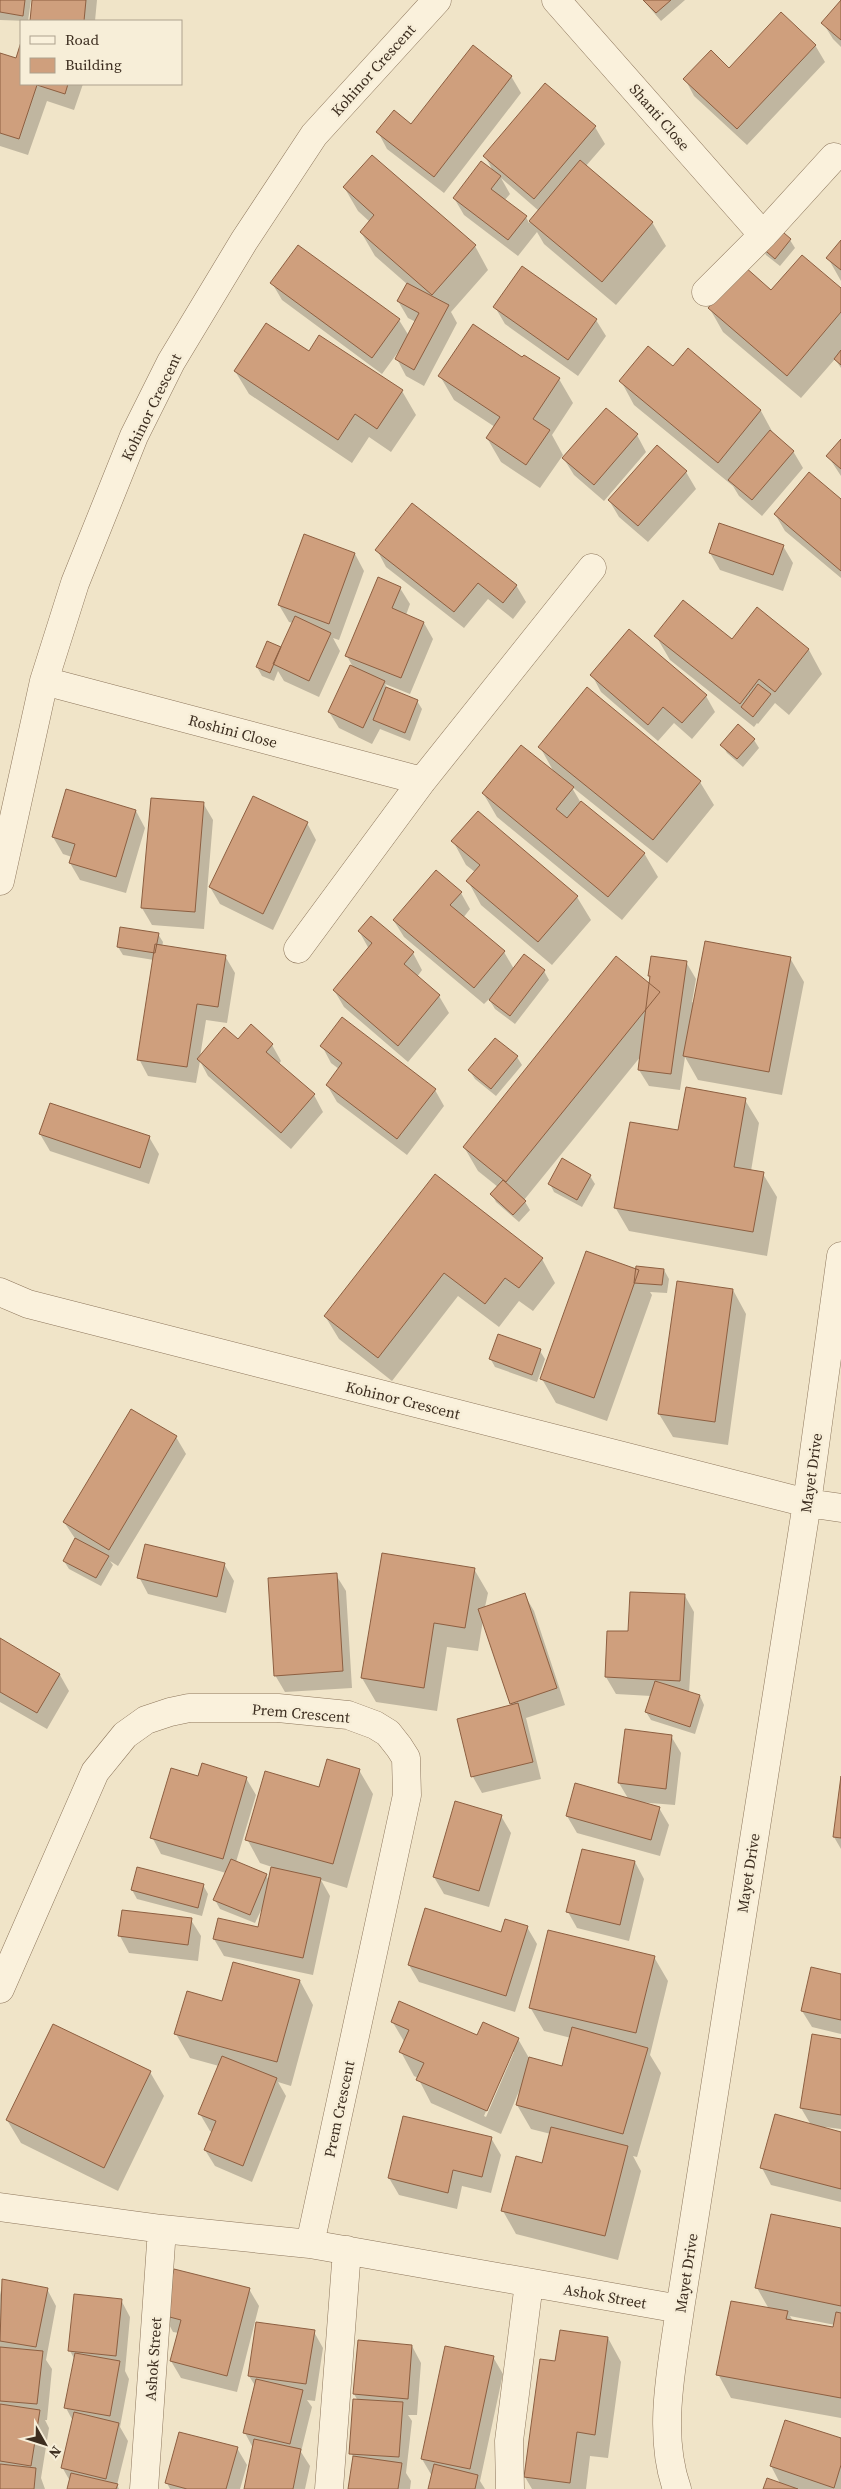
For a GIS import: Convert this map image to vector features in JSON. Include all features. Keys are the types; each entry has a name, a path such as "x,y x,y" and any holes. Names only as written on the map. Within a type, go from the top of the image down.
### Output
{"street":[{"name":"Kohinor Crescent","path":"0,881 44,681 75,583 134,436 172,362 244,241 314,135 437,0"},
{"name":"Shanti Close","path":"556,0 763,235"},
{"path":"706,292 763,235 834,158"},
{"path":"298,949 422,781 592,568"},
{"name":"Roshini Close","path":"44,681 422,781"},
{"name":"Mayet Drive","path":"677,2489 669,2456 668,2423 680,2309 807,1503 841,1256"},
{"name":"Kohinor Crescent","path":"0,1292 28,1304 807,1503 841,1508"},
{"name":"Prem Crescent","path":"0,1989 95,1772 125,1735 146,1720 189,1708 278,1708 348,1715 388,1732 406,1758 407,1795 310,2244"},
{"name":"Ashok Street","path":"0,2207 162,2229 310,2244 680,2309"},
{"name":"Ashok Street","path":"144,2489 162,2229"},
{"path":"329,2489 347,2250"},
{"path":"510,2489 509,2442 530,2283"}],"building":[{"path":"0,0 25,0 23,16 0,12"},
{"path":"32,0 86,0 84,20 30,20"},
{"path":"643,0 671,0 656,13"},
{"path":"841,0 841,40 821,23"},
{"path":"781,12 816,45 737,129 683,79 711,50 729,68"},
{"path":"20,45 20,85 37,85 19,139 0,133 0,53 16,58"},
{"path":"473,45 512,76 434,177 376,132 394,110 411,124"},
{"path":"545,83 596,126 534,199 483,156"},
{"path":"37,85 68,85 65,94"},
{"path":"372,155 476,245 432,295 360,232 374,215 343,187"},
{"path":"580,160 653,222 602,282 529,221"},
{"path":"481,161 501,176 491,189 527,216 508,240 453,198"},
{"path":"777,227 791,239 775,259 760,246"},
{"path":"841,240 841,270 826,258"},
{"path":"298,245 400,319 372,358 270,283"},
{"path":"802,255 841,288 841,312 787,376 708,308 744,266 771,290"},
{"path":"522,266 597,319 568,360 493,307"},
{"path":"407,283 449,305 414,370 395,359 419,313 397,301"},
{"path":"266,323 309,351 319,335 403,390 377,429 355,414 338,440 234,371"},
{"path":"473,324 522,357 524,355 560,378 533,419 550,430 526,465 486,438 500,417 438,376"},
{"path":"648,346 673,366 688,348 761,410 718,463 619,381"},
{"path":"841,350 841,365 834,359"},
{"path":"606,408 638,434 594,485 562,458"},
{"path":"770,430 794,451 752,500 728,480"},
{"path":"841,439 841,469 826,456"},
{"path":"657,445 687,471 638,526 608,500"},
{"path":"809,472 841,499 841,571 774,514"},
{"path":"412,503 517,585 503,603 478,583 454,612 375,550"},
{"path":"719,523 784,545 773,575 709,553"},
{"path":"304,534 355,553 329,624 278,605"},
{"path":"378,577 401,587 392,608 424,622 401,678 345,656"},
{"path":"683,600 732,639 757,607 809,649 775,692 759,679 740,704 654,636"},
{"path":"295,616 331,633 309,681 273,664"},
{"path":"629,629 707,695 682,723 663,707 648,725 590,675"},
{"path":"267,641 281,647 270,673 256,667"},
{"path":"350,665 385,681 363,728 328,712"},
{"path":"758,684 771,694 753,717 741,707"},
{"path":"386,687 418,700 405,733 373,720"},
{"path":"587,687 701,781 653,840 538,747"},
{"path":"738,724 755,739 737,759 720,745"},
{"path":"521,745 574,787 556,809 567,818 581,801 645,853 608,897 482,793"},
{"path":"66,789 136,810 116,877 69,863 75,844 52,837"},
{"path":"253,796 308,822 263,914 209,887"},
{"path":"151,798 204,802 195,912 141,908"},
{"path":"478,811 578,896 538,942 466,881 480,865 451,841"},
{"path":"436,870 462,892 450,905 505,951 474,988 393,920"},
{"path":"371,916 414,952 404,964 440,995 398,1046 333,990 372,943 358,931"},
{"path":"120,927 159,933 155,953 117,947"},
{"path":"705,941 791,957 769,1072 683,1056"},
{"path":"155,944 226,955 218,1007 197,1004 187,1067 137,1060"},
{"path":"524,954 545,970 510,1016 489,1000"},
{"path":"616,956 660,992 506,1182 463,1147"},
{"path":"651,956 687,961 671,1074 638,1070"},
{"path":"342,1017 436,1089 397,1139 326,1085 342,1063 320,1046"},
{"path":"251,1024 273,1044 266,1052 315,1094 281,1133 197,1059 224,1027 238,1039"},
{"path":"495,1038 518,1056 491,1089 468,1070"},
{"path":"686,1087 746,1098 734,1167 764,1172 753,1232 614,1208 630,1122 678,1130"},
{"path":"50,1103 150,1136 140,1168 39,1134"},
{"path":"562,1158 591,1175 577,1200 548,1184"},
{"path":"435,1174 543,1258 519,1288 505,1278 485,1304 444,1273 378,1358 324,1316"},
{"path":"503,1180 526,1201 513,1215 490,1194"},
{"path":"586,1251 639,1270 594,1398 540,1379"},
{"path":"636,1266 664,1269 662,1285 634,1283"},
{"path":"677,1281 733,1289 715,1422 658,1414"},
{"path":"498,1334 541,1349 532,1375 489,1359"},
{"path":"131,1409 177,1436 109,1550 63,1522"},
{"path":"75,1538 109,1556 96,1578 63,1561"},
{"path":"145,1544 225,1563 217,1597 137,1578"},
{"path":"382,1553 475,1568 465,1628 434,1623 424,1688 361,1678"},
{"path":"337,1573 343,1671 274,1676 268,1578"},
{"path":"630,1592 685,1594 680,1681 605,1677 607,1631 628,1631"},
{"path":"525,1593 557,1688 510,1704 478,1609"},
{"path":"0,1638 60,1674 37,1713 0,1692"},
{"path":"655,1681 700,1695 690,1727 645,1712"},
{"path":"518,1703 533,1762 471,1777 457,1719"},
{"path":"625,1729 672,1735 666,1789 618,1783"},
{"path":"327,1759 360,1769 333,1864 245,1840 265,1771 319,1787"},
{"path":"202,1763 247,1777 223,1859 150,1838 171,1768 198,1776"},
{"path":"841,1776 841,1838 833,1837"},
{"path":"575,1783 660,1807 651,1840 566,1816"},
{"path":"455,1801 502,1815 479,1891 433,1877"},
{"path":"582,1849 635,1861 620,1925 566,1912"},
{"path":"231,1859 267,1874 250,1915 213,1900"},
{"path":"137,1867 204,1884 198,1908 131,1890"},
{"path":"271,1867 321,1878 303,1958 213,1939 218,1918 258,1927"},
{"path":"425,1908 501,1932 505,1919 528,1926 506,1996 408,1965"},
{"path":"122,1910 192,1918 188,1945 118,1936"},
{"path":"548,1930 655,1956 636,2033 529,2008"},
{"path":"233,1962 300,1980 277,2062 174,2034 187,1991 222,2001"},
{"path":"811,1967 841,1974 841,2020 801,2011"},
{"path":"399,2001 477,2035 483,2022 519,2038 487,2111 416,2080 424,2063 399,2052 409,2030 391,2022"},
{"path":"53,2024 151,2071 104,2168 6,2120"},
{"path":"572,2027 648,2048 623,2134 516,2105 529,2057 562,2066"},
{"path":"812,2034 841,2039 841,2115 800,2108"},
{"path":"222,2056 277,2078 243,2166 204,2150 216,2121 198,2114"},
{"path":"775,2114 841,2132 841,2189 760,2168"},
{"path":"403,2116 492,2137 482,2177 453,2170 448,2193 388,2178"},
{"path":"551,2127 628,2146 605,2236 501,2211 516,2156 542,2163"},
{"path":"771,2214 841,2228 841,2306 755,2288"},
{"path":"174,2269 250,2288 227,2376 170,2361 181,2320 162,2315"},
{"path":"2,2279 48,2288 36,2347 0,2341"},
{"path":"74,2294 122,2299 116,2356 68,2351"},
{"path":"731,2301 788,2311 786,2319 833,2327 836,2312 841,2313 841,2398 716,2375"},
{"path":"256,2322 315,2330 306,2384 248,2376"},
{"path":"560,2330 608,2337 595,2435 577,2432 570,2483 524,2477 540,2359 555,2361"},
{"path":"358,2340 412,2345 408,2399 353,2394"},
{"path":"445,2346 494,2356 470,2469 421,2459"},
{"path":"0,2347 43,2351 37,2404 0,2401"},
{"path":"75,2353 120,2361 110,2416 64,2408"},
{"path":"256,2379 303,2390 290,2444 243,2433"},
{"path":"353,2399 403,2402 399,2457 349,2454"},
{"path":"0,2404 40,2410 31,2466 0,2461"},
{"path":"74,2412 119,2423 106,2479 61,2468"},
{"path":"785,2420 841,2438 841,2465 834,2488 770,2466"},
{"path":"179,2432 238,2447 226,2489 187,2489 165,2483"},
{"path":"254,2439 301,2449 293,2489 244,2489"},
{"path":"353,2456 402,2463 398,2489 348,2489"},
{"path":"0,2464 36,2468 34,2489 0,2489"},
{"path":"434,2464 478,2475 475,2489 428,2489"},
{"path":"71,2473 118,2484 116,2489 67,2489"},
{"path":"767,2478 798,2489 763,2489"}]}
